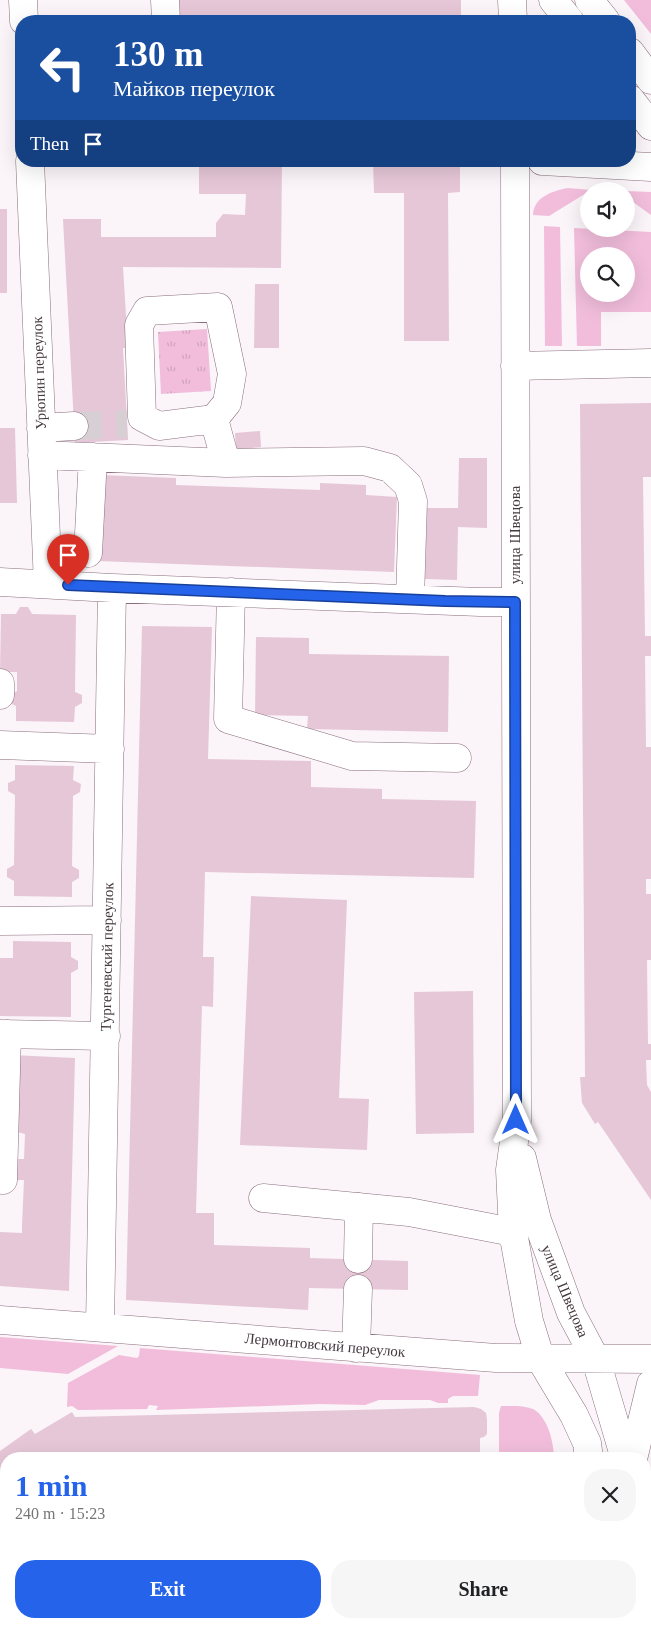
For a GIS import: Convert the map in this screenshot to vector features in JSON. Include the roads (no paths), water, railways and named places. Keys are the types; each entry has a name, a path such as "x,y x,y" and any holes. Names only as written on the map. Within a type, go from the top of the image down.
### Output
{"street":[{"path":"23,0 24,15"},
{"path":"165,0 166,15"},
{"path":"512,0 513,15"},
{"path":"553,0 565,15"},
{"path":"589,0 601,15"},
{"path":"636,60 651,80"},
{"path":"636,107 651,126"},
{"path":"636,166 651,167"},
{"name":"Урюпин переулок","path":"30,167 48,584"},
{"name":"улица Швецова","path":"515,167 516,1120 510,1170 513,1232 529,1320 541,1360 574,1414 587,1442 588,1452"},
{"path":"218,307 232,374 227,403 214,419 159,426 135,420 139,325 147,311 218,307"},
{"path":"515,366 651,363"},
{"path":"214,419 226,463"},
{"path":"41,428 74,426"},
{"path":"42,455 226,463 364,461 390,468 408,484 413,501 410,599"},
{"path":"88,553 93,457"},
{"path":"0,582 112,588 515,602"},
{"name":"Тургеневский переулок","path":"100,1327 112,588"},
{"path":"231,592 228,719 352,756 457,758"},
{"path":"0,683 0,695"},
{"path":"0,745 110,749"},
{"path":"0,921 107,920"},
{"path":"0,1179 3,1180 3,1034 106,1036"},
{"name":"улица Швецова","path":"516,1120 524,1168 537,1220 571,1313 596,1360 623,1452"},
{"path":"264,1198 409,1212 513,1232"},
{"path":"358,1260 359,1207"},
{"path":"356,1348 358,1289"},
{"name":"Лермонтовский переулок","path":"0,1320 488,1358 651,1360"},
{"path":"635,1452 651,1384"}],"tunnel":[{"path":"74,426 127,424"}]}
